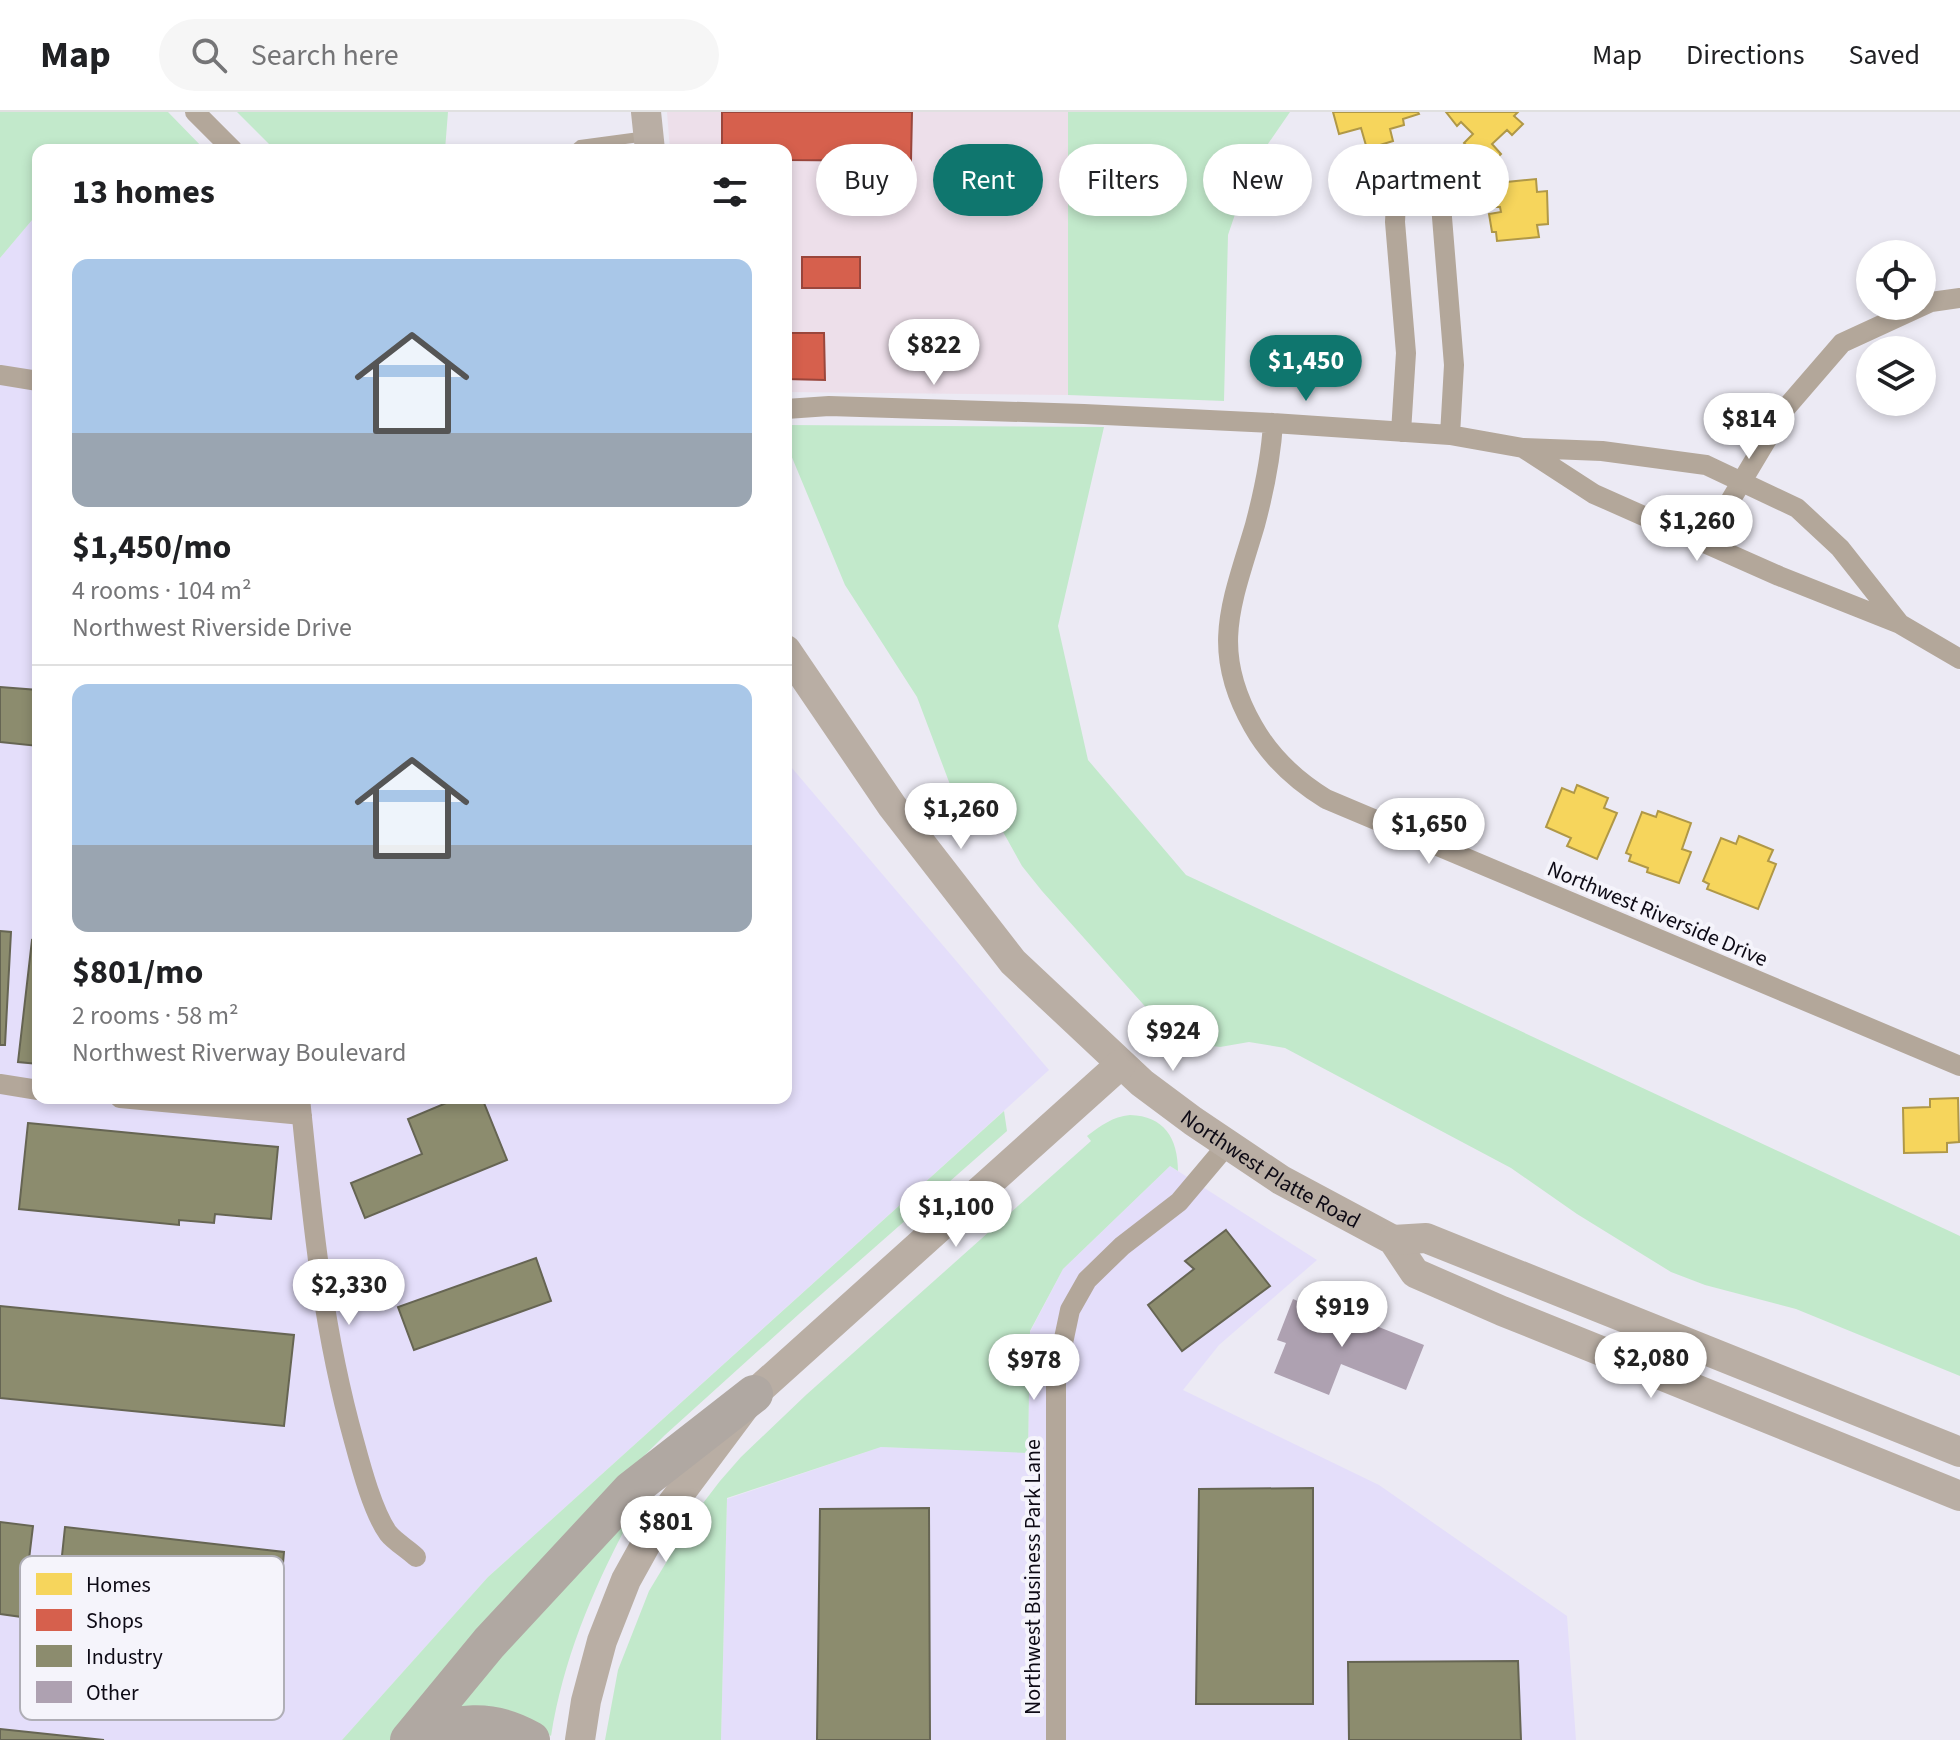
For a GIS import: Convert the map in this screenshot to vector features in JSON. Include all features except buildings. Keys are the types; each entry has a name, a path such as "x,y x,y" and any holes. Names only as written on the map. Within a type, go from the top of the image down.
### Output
{"highway":[{"path":"411,1738 489,1643 631,1490 754,1394"},
{"path":"411,1738 458,1724 473,1723 503,1727 531,1740"}],"main road":[{"name":"Northwest Platte Road","path":"792,659 892,806 1013,962 1121,1064 1227,1145 1281,1180 1393,1240 1415,1273 1960,1496"},
{"path":"580,1740 586,1701 602,1641 626,1580 657,1524 754,1394 1121,1064"},
{"name":"Northwest Platte Road","path":"1393,1240 1426,1238 1960,1452"}],"street":[{"path":"195,112 227,144"},
{"path":"1401,432 1406,353 1396,201 1404,191 1420,187 1435,191 1441,205 1454,365 1450,435"},
{"path":"1705,543 1785,409 1842,343 1931,302 1960,298"},
{"path":"0,375 32,380"},
{"path":"792,409 829,406 1273,423 1450,435 1523,448 1602,451 1706,465 1797,508 1840,548 1900,624"},
{"name":"Northwest Riverside Drive","path":"1273,423 1270,464 1230,606 1227,636 1230,669 1241,705 1260,739 1299,782 1326,799 1960,1066"},
{"path":"1523,448 1594,494 1779,576 1900,624 1960,659"},
{"path":"0,1084 32,1089"},
{"path":"241,1104 301,1107 326,1322 338,1382 369,1490 388,1533 416,1557"},
{"name":"Northwest Business Park Lane","path":"1056,1740 1056,1376 1070,1310 1087,1280 1122,1246 1179,1202 1227,1145"}],"lane":[{"path":"585,144 648,132"}],"shaded area":[{"path":"667,112 1068,112 1068,144 1059,144 1059,216 1068,216 1068,395 792,392 792,144 670,144"},
{"path":"32,220 32,1104 792,1104 792,768 1049,1070 488,1577 342,1740 0,1740 0,258"},
{"path":"1170,1166 1317,1260 1219,1345 1183,1390 1379,1485 1567,1616 1576,1740 721,1740 727,1499 881,1447 1028,1452 1030,1332 1063,1269"}],"green space":[{"path":"0,112 168,112 199,144 32,144 32,220 0,258"},
{"path":"237,112 448,112 445,144 269,144"},
{"path":"1068,112 1290,112 1268,144 1203,144 1203,216 1234,216 1228,235 1224,401 1068,395 1068,216 1187,216 1187,144 1068,144"},
{"path":"792,425 1104,427 1058,626 1088,760 1186,875 1960,1236 1960,1376 1796,1309 1705,1285 1671,1272 1577,1214 1511,1168 1285,1048 1249,1042 1220,1047 1205,1045 1189,1040 1159,1022 1042,891 1022,866 1002,830 963,819 917,697 845,585 792,457"},
{"path":"1004,1111 1007,1131 665,1435 600,1500 396,1740 342,1740 488,1577"},
{"path":"1130,1115 1152,1120 1167,1131 1175,1148 1178,1171 1170,1166 1063,1269 1030,1331 1028,1453 881,1447 727,1498 721,1740 605,1740 618,1670 649,1591 697,1511 720,1481 806,1395 1091,1141 1087,1136 1112,1120"},
{"path":"624,1519 628,1523 602,1574 571,1653 551,1736 538,1726 458,1710 529,1616"}]}
